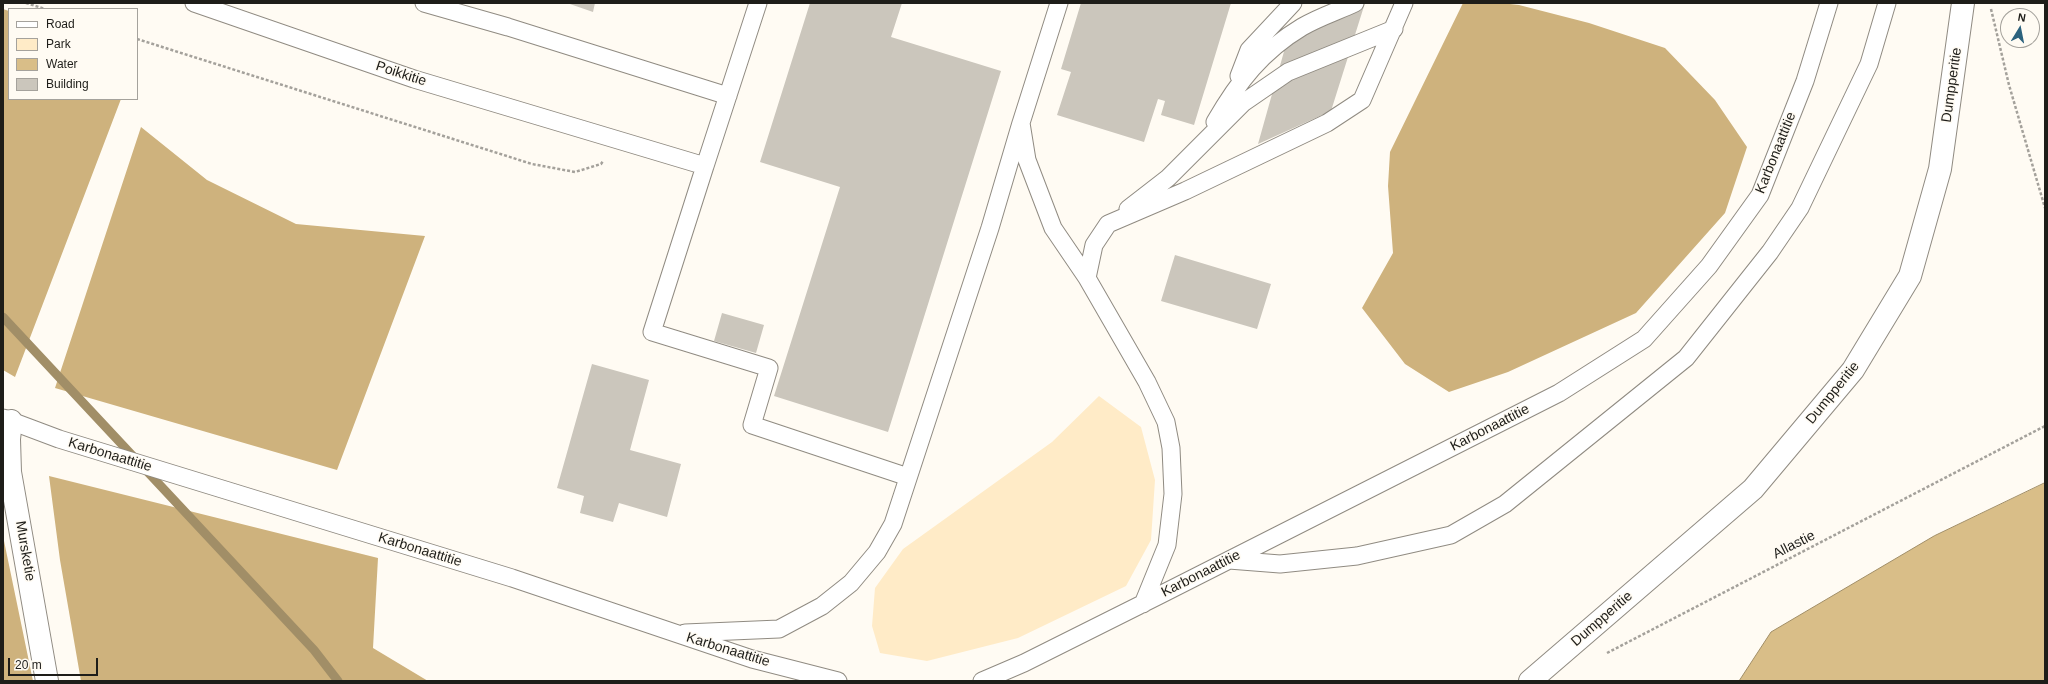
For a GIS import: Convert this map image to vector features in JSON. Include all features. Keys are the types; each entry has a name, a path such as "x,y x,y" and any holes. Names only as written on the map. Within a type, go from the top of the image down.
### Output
{"street":[{"name":"Dumpperitie","path":"1530,681 1753,488 1853,370 1910,276 1940,169 1963,3"},
{"name":"Mursketie","path":"7,420 10,472 47,681"}],"lane":[{"name":"Poikkitie","path":"194,3 414,79 705,166"},
{"path":"424,3 508,27 728,96"},
{"path":"758,3 652,332 768,368 752,425 908,477"},
{"path":"674,633 779,629 822,606 851,583 877,552 893,524 990,228 1059,3"},
{"path":"1232,93 1249,50 1293,3"},
{"path":"1204,141 1232,93 1265,52 1303,26 1355,3"},
{"path":"1108,224 1185,191 1327,123 1362,100 1404,3"},
{"name":"Karbonaattitie","path":"982,681 1024,663 1143,604 1559,393 1644,340 1709,266 1760,196 1805,81 1829,3"},
{"path":"1230,560 1280,564 1357,556 1450,535 1505,504 1686,358 1770,252 1800,208 1870,64 1887,3"},
{"path":"1087,278 1094,244 1108,224 1168,178 1243,103 1288,72 1394,29"},
{"path":"1022,123 1027,160 1053,228 1087,278 1147,382 1166,422 1171,448 1173,494 1167,545 1143,604"},
{"name":"Karbonaattitie","path":"7,420 59,439 512,578 752,659 838,681"}],"path":[{"path":"26,3 42,8"},
{"path":"1989,3 2009,85 2045,208"},
{"path":"138,39 532,164 575,172 601,164 612,138"},
{"name":"Allastie","path":"1601,656 2045,426"}],"green space":[{"path":"1099,396 1141,427 1155,480 1151,540 1126,586 1018,638 927,661 880,653 872,626 875,588 903,549 1052,442"}],"shaded area":[{"path":"1463,3 1501,3 1519,5 1589,23 1665,48 1715,100 1747,147 1725,213 1636,313 1508,372 1449,392 1405,364 1362,308 1393,253 1388,186 1390,152"},
{"path":"3,9 8,11 8,100 121,100 15,377 3,370"},
{"path":"141,127 207,180 296,224 425,236 337,470 55,388"},
{"path":"49,476 378,558 373,648 428,681 81,681 60,560"},
{"path":"3,536 33,681 3,681"}],"water":[{"path":"2045,483 2045,681 1739,681 1771,632 1934,536"}],"building":[{"path":"567,3 595,3 593,12"},
{"path":"810,3 902,3 891,37 1001,71 888,432 774,396 840,187 760,162"},
{"path":"1081,3 1231,3 1194,125 1161,115 1165,101 1158,99 1144,142 1057,115 1071,72 1061,69"},
{"path":"1331,3 1365,3 1331,111 1258,144 1292,23"},
{"path":"1175,255 1271,284 1257,329 1161,301"},
{"path":"722,313 764,325 756,353 714,341"},
{"path":"592,364 649,380 630,450 681,464 667,517 619,503 613,522 580,513 584,496 557,488"}],"waterway":[{"path":"3,317 314,650 338,681"}]}
